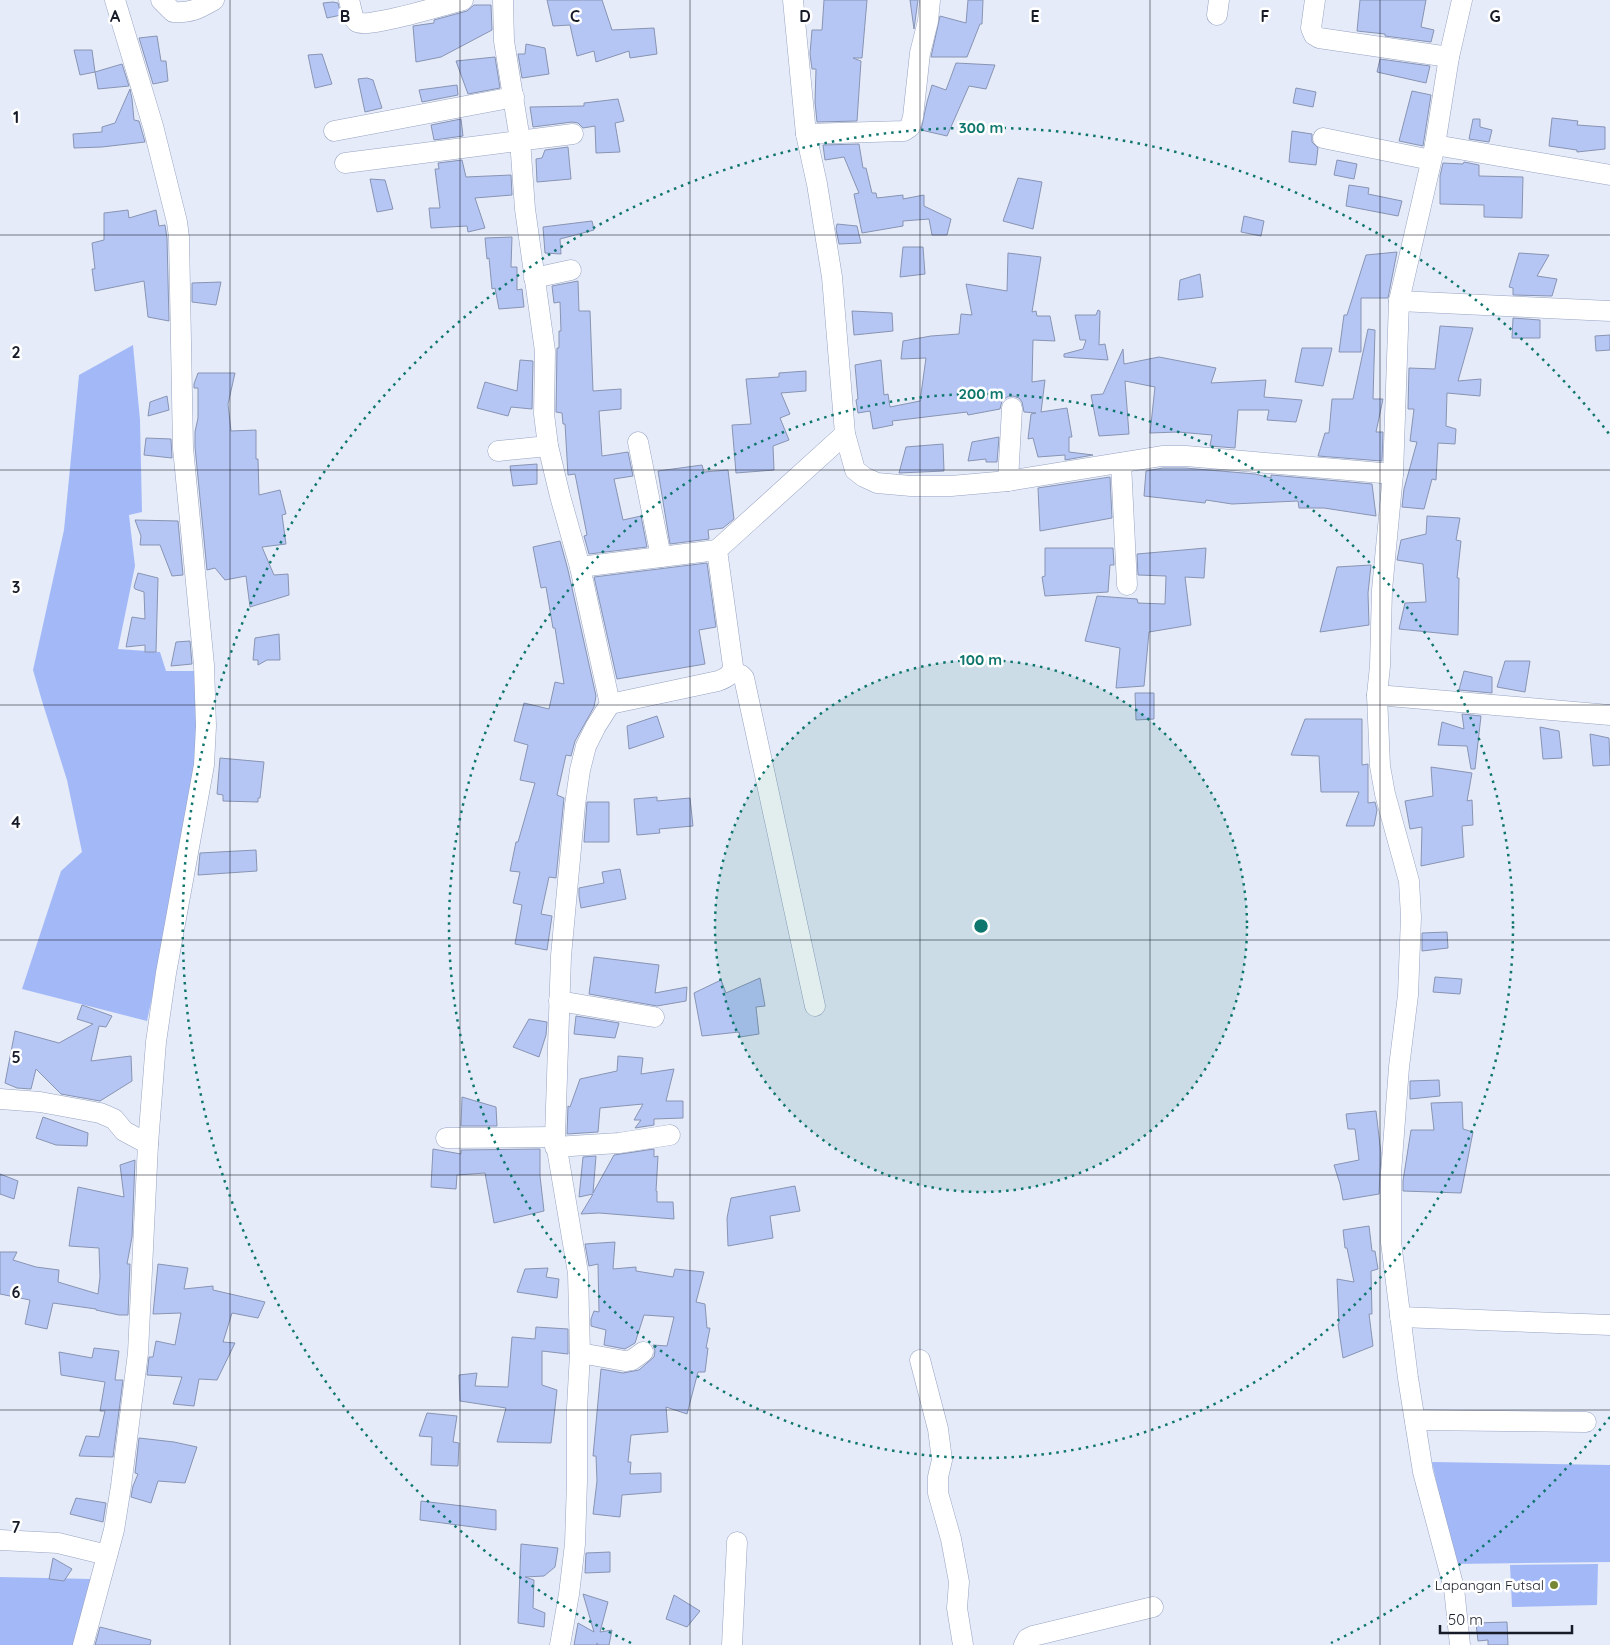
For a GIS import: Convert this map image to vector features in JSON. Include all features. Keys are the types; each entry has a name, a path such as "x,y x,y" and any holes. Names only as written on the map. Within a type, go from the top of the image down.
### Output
{"street":[{"path":"83,1645 114,1530 121,1486 138,1353 148,1144 156,1042 166,973 204,765 206,726 202,651 183,448 180,237 153,126 115,0"},
{"path":"161,0 173,12 183,13 194,11 214,0"},
{"path":"349,0 354,19 363,24 379,22 463,0"},
{"path":"503,0 504,41 520,140 525,209 545,351 544,414 548,446 580,567 610,704 586,746 580,770 575,804 561,956 555,1142 578,1273 580,1353 577,1408 575,1544 560,1645"},
{"path":"793,0 806,134 817,184 832,277 845,434 856,470 864,477 876,483 911,486 1008,481 1162,456 1186,456 1393,474"},
{"path":"806,134 904,131 910,127 913,117 920,53 928,22 930,0"},
{"path":"1314,0 1311,28 1314,35 1318,38 1449,57"},
{"path":"1460,1645 1454,1588 1424,1472 1415,1420 1391,1242 1391,1174 1399,1067 1408,995 1411,917 1409,881 1385,794 1380,766 1377,695 1380,666 1382,590 1393,474 1399,301 1433,153 1449,57 1462,0"},
{"path":"334,130 514,96"},
{"path":"345,163 573,134"},
{"path":"1322,138 1610,175"},
{"path":"534,278 571,270"},
{"path":"1399,301 1610,311"},
{"path":"1008,481 1012,408"},
{"path":"580,567 717,550 845,434"},
{"path":"638,442 661,557"},
{"path":"498,450 548,446"},
{"path":"1121,462 1127,585"},
{"path":"610,704 718,681 727,677 732,672 733,666 717,550"},
{"path":"732,672 744,678 814,1006"},
{"path":"1377,695 1610,715"},
{"path":"559,1001 654,1017"},
{"path":"0,1099 40,1102 100,1113 114,1119 124,1131 148,1144"},
{"path":"446,1138 619,1142 670,1135"},
{"path":"1400,1317 1610,1325"},
{"path":"580,1353 625,1361 632,1360 642,1352"},
{"path":"920,1360 938,1429 942,1460 938,1477 938,1493 951,1539 959,1582 958,1608 963,1645"},
{"path":"1415,1420 1586,1422"},
{"path":"0,1540 58,1543 107,1555"},
{"path":"732,1645 737,1542"},
{"path":"1024,1645 1026,1639 1033,1636 1153,1607"}],"shaded area":[{"path":"133,345 140,420 142,512 129,515 135,566 118,649 160,652 166,671 196,671 205,747 147,1021 22,989 61,871 82,852 67,780 33,670 64,530 79,375"},
{"path":"1432,1462 1610,1465 1610,1562 1454,1564"},
{"name":"Lapangan Futsal","path":"1598,1564 1597,1605 1512,1607 1510,1565"},
{"path":"0,1577 91,1579 79,1645 0,1645"}],"building":[{"path":"547,0 602,0 612,30 654,28 657,54 630,58 629,51 596,62 594,51 577,56 570,25 553,26"},
{"path":"824,0 867,0 862,58 853,58 861,61 857,121 817,122 815,102 816,69 812,69 810,54 812,30 822,30"},
{"path":"910,0 918,0 914,29"},
{"path":"968,0 983,0 982,24 980,24 967,57 931,57 940,16 966,23"},
{"path":"1360,0 1426,0 1421,27 1434,30 1431,42 1357,31"},
{"path":"323,3 338,3 341,15 327,18"},
{"path":"474,5 491,5 492,30 441,57 416,62 413,26 434,23 434,20 467,11"},
{"path":"157,36 161,61 166,61 168,81 153,84 139,38"},
{"path":"526,44 545,48 549,74 522,78 518,54 525,54"},
{"path":"74,50 92,50 95,72 80,75"},
{"path":"322,54 332,84 315,88 308,55"},
{"path":"495,57 500,88 468,94 456,61"},
{"path":"1380,59 1430,66 1426,83 1377,72"},
{"path":"956,63 995,65 986,89 969,86 947,136 921,130 932,85 946,90"},
{"path":"122,64 129,86 98,89 95,72"},
{"path":"367,78 373,80 382,108 365,112 358,79"},
{"path":"457,85 458,95 422,102 419,90"},
{"path":"1296,88 1316,92 1313,107 1293,103"},
{"path":"130,89 134,120 139,121 145,142 74,148 73,134 102,132 102,127 115,123"},
{"path":"1412,91 1431,95 1423,146 1399,141"},
{"path":"618,99 624,121 615,123 620,152 596,153 595,126 583,128 578,123 572,122 533,127 530,107 584,106 584,103"},
{"path":"1552,118 1578,121 1577,125 1605,127 1605,149 1577,152 1577,150 1549,146"},
{"path":"461,119 463,136 434,140 431,125"},
{"path":"1473,119 1480,119 1480,127 1492,130 1489,142 1469,139"},
{"path":"1292,131 1312,134 1312,142 1318,148 1316,165 1289,162"},
{"path":"859,144 863,168 866,168 872,193 876,193 877,198 903,195 903,199 924,195 924,206 951,219 947,235 932,235 929,219 903,221 903,226 862,233 854,194 859,193 844,157 825,160 823,145"},
{"path":"568,147 571,179 537,182 536,159 542,158 545,150"},
{"path":"462,160 466,177 511,175 512,195 475,198 485,228 468,232 467,226 431,228 429,208 440,208 435,169 439,169 438,163"},
{"path":"1337,160 1357,164 1354,179 1334,175"},
{"path":"1464,162 1479,165 1479,176 1523,177 1522,218 1484,217 1484,205 1440,204 1440,176 1443,163 1463,164"},
{"path":"1018,178 1042,182 1033,229 1003,221"},
{"path":"370,179 385,180 393,209 377,212"},
{"path":"1349,185 1369,188 1368,194 1402,201 1398,216 1346,206"},
{"path":"128,210 129,218 156,210 159,226 165,225 169,321 148,317 144,281 95,291 92,269 95,269 92,243 104,240 104,213"},
{"path":"1244,216 1264,221 1261,236 1241,232"},
{"path":"592,221 594,230 560,239 561,254 545,253 543,227"},
{"path":"837,224 857,226 861,243 839,244"},
{"path":"512,237 511,267 517,267 517,290 522,289 524,307 499,309 495,288 492,289 485,238"},
{"path":"903,247 923,247 925,274 900,277"},
{"path":"1397,252 1388,298 1361,298 1361,352 1339,352 1344,315 1347,315 1366,255"},
{"path":"1008,253 1041,257 1032,312 1036,311 1037,316 1050,316 1055,341 1033,340 1032,382 1045,380 1041,412 1067,408 1072,437 1069,437 1069,452 1093,455 1065,460 1065,455 1038,457 1033,438 1028,439 1031,414 1036,413 1024,412 1022,402 1019,398 1013,396 1007,397 1002,401 1000,409 968,415 967,412 892,421 893,425 873,429 870,411 858,413 855,365 881,360 884,395 888,394 890,407 920,401 926,358 901,359 903,341 959,334 961,314 972,315 966,284 1007,291"},
{"path":"1519,253 1549,255 1537,276 1557,279 1552,296 1513,295 1513,288 1509,287"},
{"path":"1200,274 1203,297 1178,300 1180,280"},
{"path":"578,281 579,311 590,311 593,391 621,389 621,409 599,411 602,456 628,452 633,476 614,479 623,520 641,516 647,547 589,554 584,536 587,535 575,474 568,475 565,424 563,424 562,413 556,412 557,348 559,348 559,331 561,331 560,302 554,303 552,286"},
{"path":"221,282 216,305 192,302 192,283"},
{"path":"1098,310 1100,311 1099,345 1105,344 1108,360 1064,357 1064,354 1083,349 1086,340 1080,340 1075,315 1096,315"},
{"path":"852,311 892,313 893,331 854,335"},
{"path":"1513,318 1540,320 1540,338 1512,338"},
{"path":"1440,326 1473,328 1458,381 1481,379 1480,396 1447,393 1446,426 1456,429 1455,444 1438,443 1436,480 1432,479 1424,509 1402,507 1404,489 1417,442 1410,441 1414,409 1408,409 1409,368 1435,369"},
{"path":"1368,329 1375,330 1373,399 1383,399 1376,432 1383,432 1382,461 1318,456 1325,433 1329,433 1332,399 1353,399"},
{"path":"1610,335 1610,350 1596,351 1595,336"},
{"path":"1302,348 1332,348 1323,386 1295,382"},
{"path":"1123,349 1124,364 1159,357 1216,368 1211,383 1266,380 1264,397 1302,400 1296,422 1267,420 1269,410 1238,410 1235,448 1210,446 1212,435 1178,432 1150,433 1155,387 1125,381 1129,434 1099,436 1091,395 1103,394"},
{"path":"520,360 533,361 532,409 511,407 508,416 477,408 485,382 517,391"},
{"path":"806,371 806,391 781,393 790,414 780,418 789,440 773,446 774,470 736,473 732,425 751,424 746,379 779,377 779,373"},
{"path":"198,373 235,373 228,404 231,431 256,430 259,495 280,490 286,514 282,515 286,544 262,547 274,575 288,574 289,595 250,607 246,576 225,580 215,568 207,570 195,447 195,432 198,418 198,388 194,388 194,384"},
{"path":"167,396 169,410 148,416 150,402"},
{"path":"999,437 997,462 986,462 986,459 968,461 972,442"},
{"path":"146,438 171,439 172,458 144,455"},
{"path":"943,444 944,471 899,473 906,447"},
{"path":"537,464 537,484 513,486 510,466"},
{"path":"702,465 704,472 728,470 734,519 723,528 708,530 709,539 670,544 658,471"},
{"path":"1163,468 1255,474 1271,478 1271,475 1372,484 1376,516 1324,508 1299,508 1298,501 1232,504 1206,500 1205,503 1144,496 1146,471"},
{"path":"1110,477 1112,518 1040,531 1038,488"},
{"path":"1427,516 1460,518 1456,540 1461,541 1457,578 1459,578 1458,635 1399,629 1405,603 1426,602 1423,564 1397,560 1401,540 1426,534"},
{"path":"135,520 178,521 183,575 172,576 160,545 140,545 141,536"},
{"path":"560,541 596,696 594,707 575,741 571,756 566,755 557,795 564,798 556,878 549,877 541,914 552,916 547,950 515,944 522,905 513,903 520,872 510,871 516,842 518,842 535,783 520,780 528,745 514,741 524,703 549,709 555,682 564,684 546,587 541,588 533,547"},
{"path":"1045,548 1113,548 1114,565 1110,565 1108,592 1045,596 1042,577 1045,576"},
{"path":"1206,548 1204,578 1185,577 1191,625 1149,632 1144,686 1116,688 1120,648 1085,641 1097,596 1137,599 1138,603 1165,604 1166,576 1138,575 1137,554"},
{"path":"707,563 716,627 699,630 705,664 617,679 594,577"},
{"path":"1371,565 1368,593 1369,625 1320,632 1337,567"},
{"path":"138,573 158,578 156,652 145,652 145,645 126,647 132,617 145,619 144,592 134,587"},
{"path":"279,634 280,660 267,660 258,665 258,660 253,660 255,638"},
{"path":"190,641 192,664 171,666 176,642"},
{"path":"1505,661 1530,661 1525,692 1497,687"},
{"path":"1464,671 1492,677 1492,693 1459,690"},
{"path":"1135,693 1154,693 1154,719 1136,720"},
{"path":"1462,714 1481,716 1475,769 1471,769 1467,746 1438,745 1442,722 1464,729"},
{"path":"657,716 664,737 629,749 627,726"},
{"path":"1305,719 1362,719 1362,765 1368,764 1368,803 1375,802 1377,810 1374,826 1346,826 1359,792 1321,792 1319,756 1291,755"},
{"path":"1540,727 1559,731 1562,758 1543,759"},
{"path":"1590,734 1609,738 1610,765 1593,766"},
{"path":"220,758 264,762 258,802 223,801 223,795 217,794"},
{"path":"1431,767 1472,773 1467,801 1472,800 1473,825 1462,826 1464,857 1421,866 1422,827 1410,829 1405,801 1433,796"},
{"path":"657,797 657,801 690,798 693,826 659,829 660,833 637,835 634,799"},
{"path":"587,802 609,802 609,842 584,842"},
{"path":"256,850 257,871 198,875 200,853"},
{"path":"620,869 626,899 581,908 579,888 604,883 602,872"},
{"path":"1447,932 1448,948 1422,951 1422,933"},
{"path":"594,957 659,965 655,993 687,987 686,1001 657,1006 589,994"},
{"path":"1435,977 1462,979 1460,994 1433,992"},
{"path":"760,978 765,1006 756,1007 759,1034 740,1037 739,1032 702,1036 694,993 721,980 726,993"},
{"path":"82,1005 112,1016 106,1027 99,1026 91,1061 131,1056 132,1081 100,1101 61,1094 36,1069 31,1089 17,1088 5,1083 15,1031 59,1043 93,1024 77,1019"},
{"path":"576,1016 619,1023 615,1038 574,1034"},
{"path":"529,1019 547,1022 546,1035 539,1057 513,1047"},
{"path":"618,1056 643,1058 641,1074 674,1069 666,1101 683,1101 683,1118 654,1119 654,1125 635,1128 641,1120 634,1120 643,1104 600,1108 598,1132 567,1134 568,1106 570,1107 580,1079 617,1071"},
{"path":"1439,1080 1440,1096 1410,1099 1410,1081"},
{"path":"462,1097 496,1107 497,1126 461,1126"},
{"path":"1462,1102 1463,1129 1473,1132 1461,1193 1403,1191 1411,1130 1434,1130 1431,1103"},
{"path":"1376,1111 1381,1154 1379,1194 1343,1200 1334,1165 1359,1160 1355,1129 1348,1129 1346,1114"},
{"path":"43,1117 88,1133 87,1146 56,1145 36,1138"},
{"path":"433,1149 461,1154 461,1150 540,1149 540,1176 544,1211 494,1223 485,1173 457,1175 456,1189 431,1187"},
{"path":"654,1149 654,1157 658,1156 657,1202 673,1202 674,1219 599,1213 581,1214 593,1194 579,1197 583,1157 596,1156 593,1193 614,1155"},
{"path":"135,1160 132,1237 127,1264 130,1264 128,1315 53,1303 47,1329 25,1324 30,1300 0,1294 0,1252 17,1252 13,1260 36,1267 59,1270 58,1282 98,1294 100,1277 99,1248 69,1246 78,1187 124,1197 120,1165"},
{"path":"0,1174 18,1181 14,1199 0,1194"},
{"path":"795,1186 800,1211 770,1216 773,1238 728,1246 727,1218 731,1198"},
{"path":"1369,1226 1372,1251 1375,1251 1378,1269 1371,1271 1372,1314 1369,1314 1373,1346 1343,1358 1338,1324 1337,1279 1354,1282 1347,1248 1345,1248 1343,1230"},
{"path":"615,1242 613,1269 636,1267 636,1271 673,1277 675,1269 704,1272 696,1302 705,1304 707,1328 710,1328 706,1348 708,1348 705,1372 698,1372 687,1414 666,1407 668,1432 631,1435 628,1462 631,1462 630,1474 661,1473 661,1492 622,1495 620,1517 593,1514 597,1481 596,1456 593,1456 601,1369 623,1373 639,1370 654,1357 653,1345 667,1346 674,1317 644,1315 635,1343 625,1349 604,1345 606,1330 591,1326 594,1311 599,1312 598,1264 589,1266 585,1244"},
{"path":"158,1264 188,1268 184,1289 213,1286 213,1290 265,1302 258,1318 232,1313 223,1342 235,1343 217,1380 199,1379 194,1406 173,1404 182,1377 147,1375 149,1357 153,1357 156,1341 175,1345 181,1313 153,1314"},
{"path":"548,1268 546,1277 559,1279 557,1298 517,1292 525,1269"},
{"path":"536,1327 568,1329 568,1354 542,1351 542,1385 557,1390 551,1443 497,1442 506,1408 460,1401 459,1375 477,1373 475,1386 508,1387 512,1337 535,1339"},
{"path":"94,1348 119,1351 115,1380 123,1380 113,1457 79,1456 86,1436 99,1437 105,1411 100,1411 105,1382 61,1375 59,1352 92,1358"},
{"path":"427,1413 457,1416 453,1442 459,1443 458,1466 431,1465 432,1437 419,1436"},
{"path":"139,1438 197,1447 185,1483 158,1481 151,1503 131,1497 138,1474 135,1473"},
{"path":"76,1498 106,1503 103,1522 70,1514"},
{"path":"421,1501 496,1510 496,1530 420,1520"},
{"path":"521,1544 558,1548 555,1567 544,1576 525,1577 534,1580 533,1608 545,1613 544,1627 518,1623"},
{"path":"610,1552 610,1572 585,1573 586,1553"},
{"path":"53,1558 72,1569 64,1581 49,1579"},
{"path":"583,1594 608,1602 600,1632 612,1630 609,1645 598,1645 597,1643 597,1645 574,1645 578,1623 594,1632"},
{"path":"674,1595 700,1611 687,1627 666,1619"},
{"path":"1507,1622 1508,1645 1488,1645 1488,1640 1478,1641 1476,1623"},
{"path":"100,1627 151,1640 150,1645 95,1645"}],"place":[{"name":"Lapangan Futsal","path":"1554,1585"}]}
